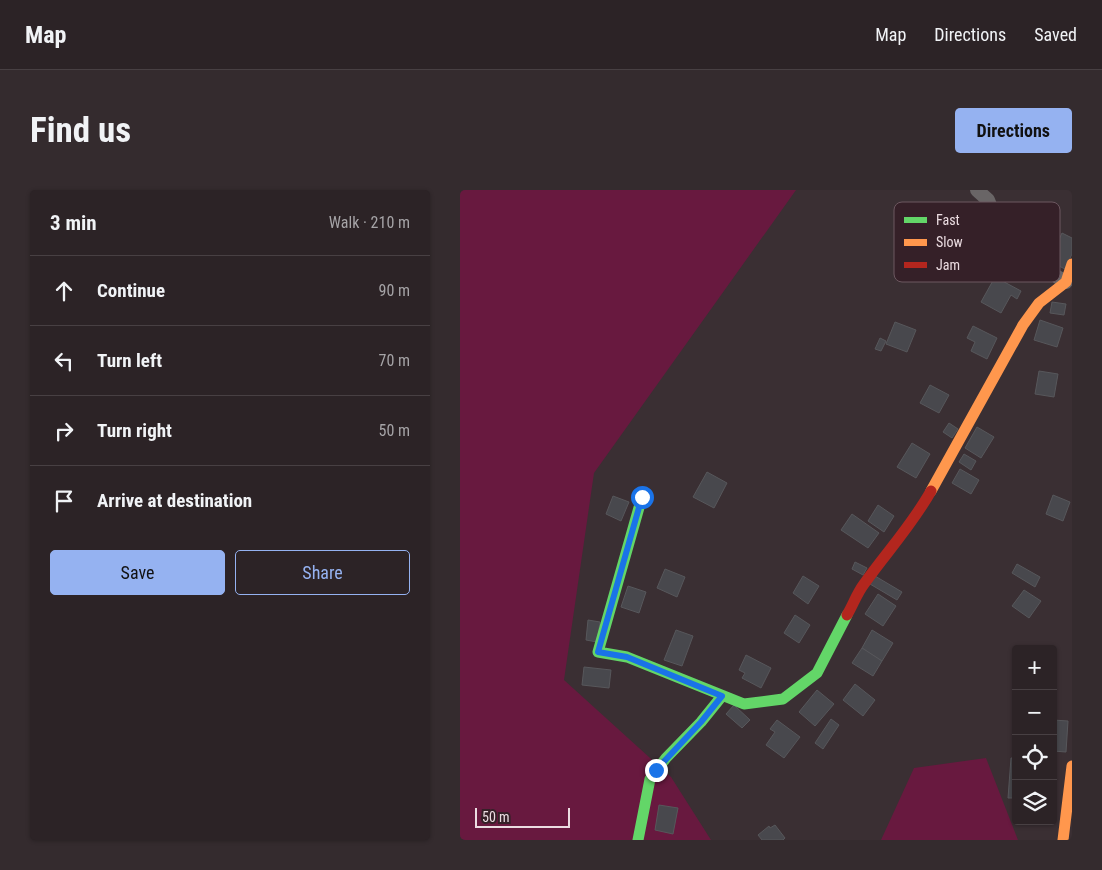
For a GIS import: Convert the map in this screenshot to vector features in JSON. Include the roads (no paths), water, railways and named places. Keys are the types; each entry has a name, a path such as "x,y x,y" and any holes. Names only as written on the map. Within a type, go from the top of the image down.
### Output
{"street":[{"path":"977,190 989,202"},
{"path":"642,497 598,652 627,657 744,704 783,699 817,673 862,585 883,561 922,508 999,371 1023,324 1039,303 1066,282 1072,264"},
{"path":"1060,279 1066,282"},
{"path":"638,840 650,779 666,758 701,722 722,696"},
{"path":"1063,840 1072,766"}]}
